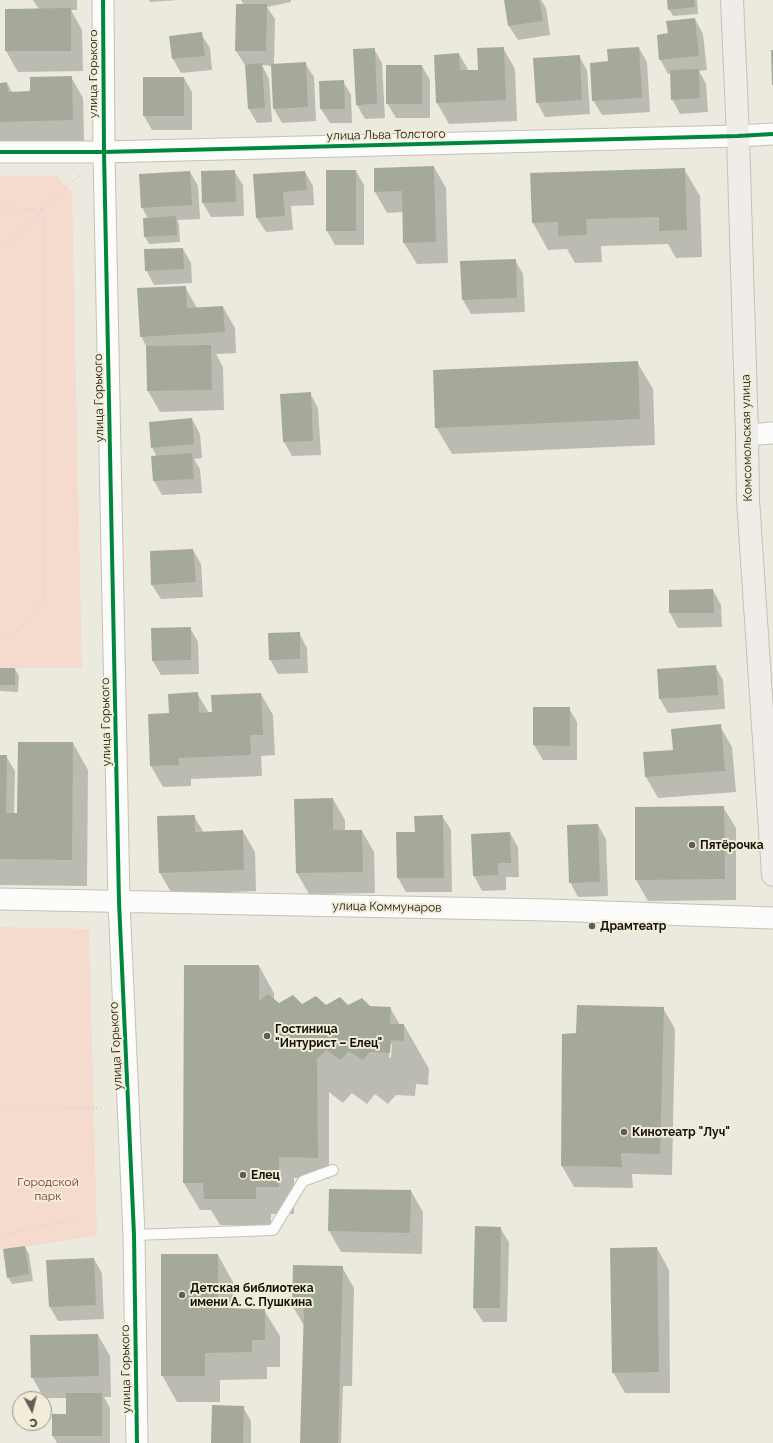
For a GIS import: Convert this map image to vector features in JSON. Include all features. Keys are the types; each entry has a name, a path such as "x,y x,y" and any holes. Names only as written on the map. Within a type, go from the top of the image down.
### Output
{"main road":[{"name":"Комсомольская улица","path":"732,0 738,136 748,500 773,875"}],"street":[{"name":"улица Горького","path":"103,0 104,152 119,902 134,1235 137,1443"},
{"name":"улица Льва Толстого","path":"0,152 104,152 773,134"},
{"path":"747,435 773,433"},
{"name":"улица Коммунаров","path":"0,899 548,910 773,918"}],"lane":[{"path":"134,1235 273,1230 303,1181 332,1170"}],"path":[{"path":"0,250 85,170"},
{"path":"0,208 44,209"},
{"path":"0,635 9,636 30,622 43,597 44,209"},
{"path":"0,1107 102,1108"},
{"path":"0,1235 78,1219"}],"green space":[{"path":"0,176 57,176 72,192 82,668 0,668"},
{"name":"Городской парк","path":"0,927 89,929 97,1236 0,1250"}],"building":[{"path":"504,0 539,0 543,21 508,26"},
{"path":"667,0 694,0 695,7 668,10"},
{"path":"236,4 267,4 266,51 235,51"},
{"path":"71,8 71,51 5,51 5,9"},
{"path":"695,18 699,56 659,60 657,35 668,33 666,21"},
{"path":"202,32 205,56 172,59 169,36"},
{"path":"504,47 506,100 436,103 434,55 459,53 460,70 478,70 477,48"},
{"path":"639,47 642,98 592,101 590,63 608,61 607,49"},
{"path":"375,48 377,104 356,105 353,49"},
{"path":"771,50 773,50 773,85 772,85"},
{"path":"580,55 582,100 536,103 533,58"},
{"path":"306,62 308,107 273,109 271,64"},
{"path":"262,63 265,108 248,109 245,65"},
{"path":"386,65 422,65 422,104 386,104"},
{"path":"699,69 700,98 671,100 670,70"},
{"path":"72,76 73,120 0,122 0,83 7,82 8,92 30,91 30,77"},
{"path":"143,77 184,77 184,116 143,116"},
{"path":"344,80 345,109 320,109 319,81"},
{"path":"434,166 436,242 403,243 402,191 374,192 374,168"},
{"path":"685,168 687,230 659,231 659,217 586,219 587,235 558,236 558,222 532,223 530,173"},
{"path":"235,170 236,202 202,203 201,171"},
{"path":"326,170 356,170 356,231 326,231"},
{"path":"190,171 192,205 141,208 139,174"},
{"path":"305,171 307,190 283,192 285,216 256,218 253,174"},
{"path":"176,216 177,235 144,237 143,218"},
{"path":"183,248 184,269 145,271 144,249"},
{"path":"516,259 517,298 462,300 460,261"},
{"path":"186,286 187,308 223,306 225,332 140,337 137,288"},
{"path":"211,345 212,390 147,391 146,346"},
{"path":"638,361 640,419 435,428 433,370"},
{"path":"311,392 313,441 283,442 280,394"},
{"path":"192,418 194,444 151,448 149,422"},
{"path":"192,453 194,479 153,481 151,456"},
{"path":"193,549 196,582 151,585 150,551"},
{"path":"713,589 714,613 669,613 669,590"},
{"path":"191,627 191,660 152,661 151,628"},
{"path":"300,632 300,659 269,660 268,633"},
{"path":"716,665 718,695 659,699 657,669"},
{"path":"0,668 15,668 15,685 0,685"},
{"path":"198,692 199,713 212,712 211,695 261,693 263,735 250,735 251,755 179,758 179,765 150,766 148,714 169,713 168,694"},
{"path":"533,707 570,707 570,746 533,745"},
{"path":"721,724 725,771 645,777 643,752 673,750 671,729"},
{"path":"18,742 73,742 72,860 0,859 0,755 7,755 6,813 17,813"},
{"path":"333,798 333,830 362,830 363,872 296,873 294,799"},
{"path":"724,806 725,879 635,880 635,807"},
{"path":"195,815 195,832 243,830 244,870 159,873 157,816"},
{"path":"443,815 444,878 397,878 396,832 415,832 414,816"},
{"path":"598,824 600,882 569,883 567,825"},
{"path":"510,832 511,863 498,863 498,875 473,876 471,834"},
{"path":"184,965 259,965 259,1001 268,994 279,1003 293,995 302,1004 316,996 326,1005 340,997 348,1005 362,998 370,1006 391,1007 390,1024 404,1024 404,1041 391,1040 390,1053 370,1052 363,1060 349,1051 341,1060 326,1050 317,1059 318,1158 279,1157 279,1187 256,1187 256,1199 204,1199 203,1183 183,1183"},
{"path":"577,1005 664,1007 660,1154 621,1153 622,1167 561,1166 562,1034 576,1033"},
{"path":"329,1189 411,1190 410,1233 328,1231"},
{"path":"475,1226 501,1227 500,1308 473,1308"},
{"path":"25,1246 29,1274 7,1278 3,1249"},
{"path":"657,1247 659,1372 612,1373 610,1248"},
{"path":"161,1254 218,1254 218,1308 265,1309 265,1340 252,1340 252,1352 205,1353 205,1376 161,1376"},
{"path":"94,1258 96,1305 49,1307 46,1260"},
{"path":"293,1265 343,1266 338,1443 300,1443 304,1307 292,1307"},
{"path":"98,1334 99,1376 31,1378 30,1335"},
{"path":"66,1393 102,1393 102,1436 52,1436 52,1414 66,1414"},
{"path":"212,1405 244,1406 243,1443 211,1443"}],"cycle path":[{"path":"103,0 104,152 119,902 134,1235 137,1443"},
{"path":"0,152 104,152 773,134"}],"place":[{"name":"Пятёрочка","path":"692,845"},
{"name":"Драмтеатр","path":"592,926"},
{"name":"Гостиница \"Интурист – Елец\"","path":"267,1036"},
{"name":"Кинотеатр \"Луч\"","path":"624,1132"},
{"name":"Елец","path":"243,1175"},
{"name":"Детская библиотека имени А. С. Пушкина","path":"182,1295"}]}
